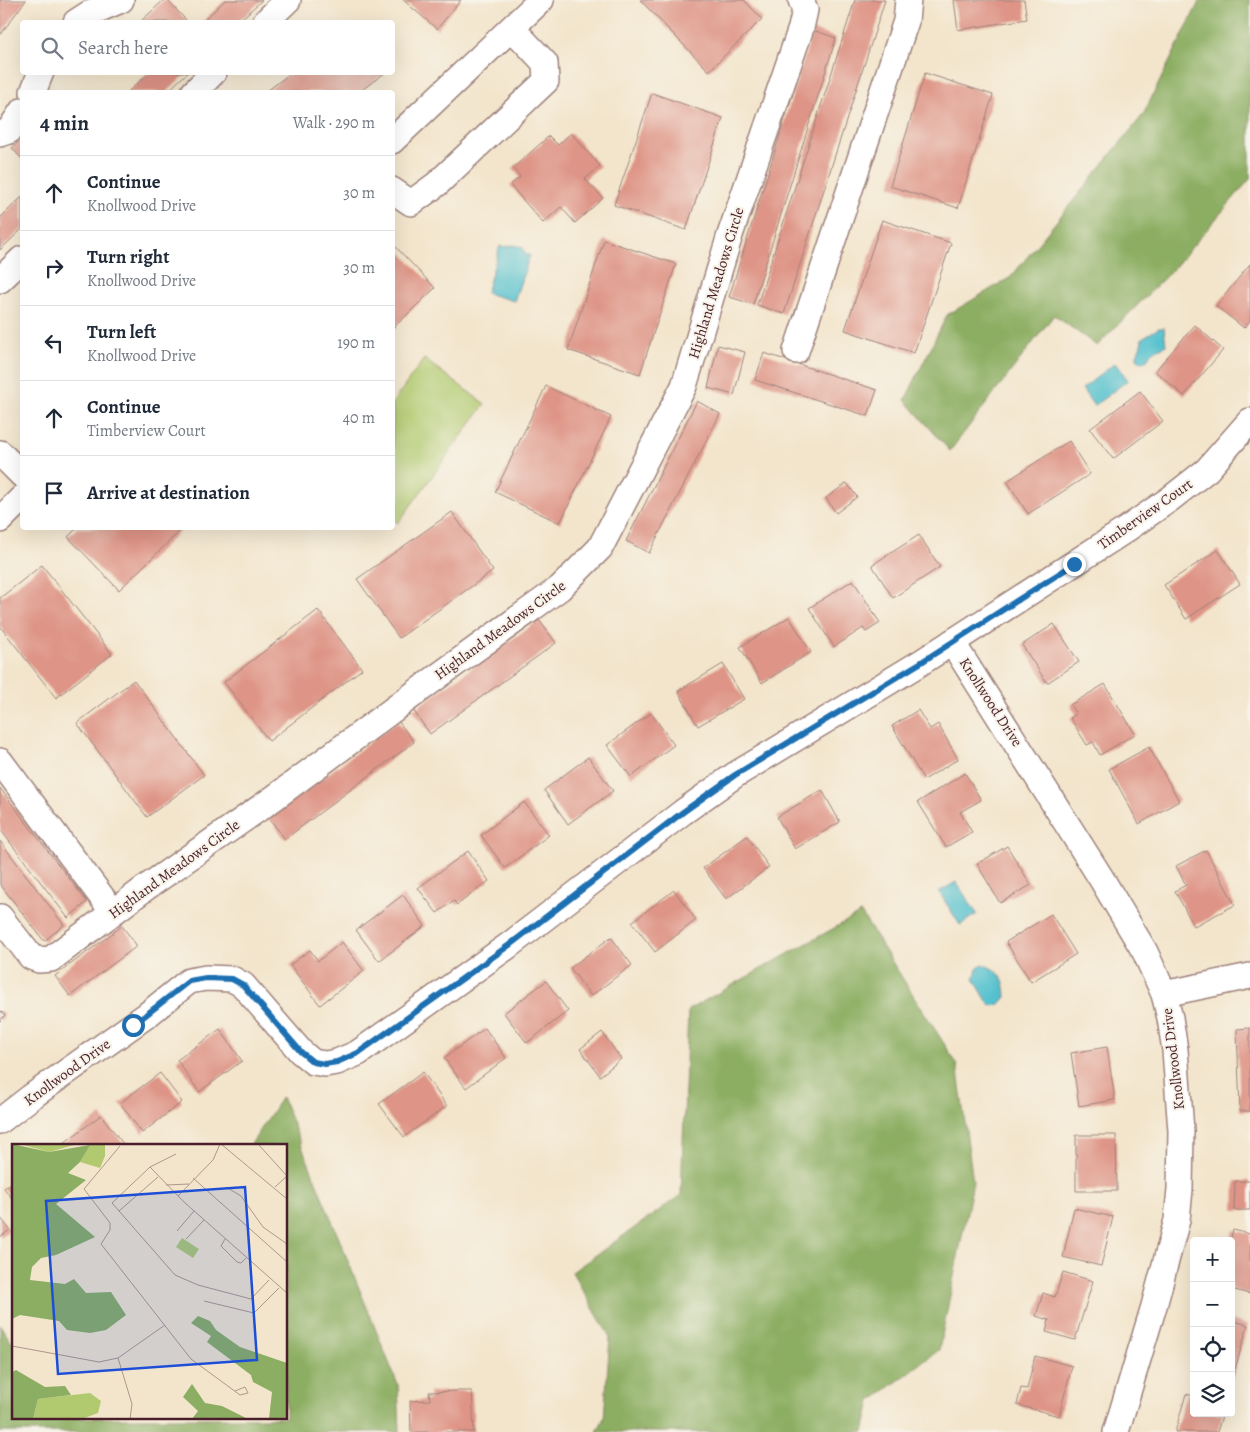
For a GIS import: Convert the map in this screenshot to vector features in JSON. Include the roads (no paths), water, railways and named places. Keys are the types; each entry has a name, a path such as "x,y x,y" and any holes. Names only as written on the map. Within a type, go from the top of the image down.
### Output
{"street":[{"path":"79,20 90,13 121,0"},
{"path":"267,20 288,0"},
{"path":"395,138 541,0"},
{"name":"Highland Meadows Circle","path":"0,917 32,957 39,960 51,959 144,889 274,798 560,588 600,548 684,386 730,235 801,28 805,10 801,0"},
{"path":"796,351 906,21 908,0"},
{"path":"395,192 411,203 437,184 546,81 545,63 512,28"},
{"path":"33,90 40,75"},
{"path":"196,90 211,75"},
{"path":"0,134 9,130 20,114"},
{"path":"0,280 20,261"},
{"name":"Timberview Court","path":"952,642 1121,533 1177,494 1207,470 1250,421"},
{"path":"0,453 20,473"},
{"path":"0,520 20,500"},
{"name":"Knollwood Drive","path":"0,1121 147,1015 189,981 206,978 232,979 243,985 301,1052 313,1062 325,1064 337,1062 358,1053 508,946 683,812 735,775 952,642 1101,878 1145,952 1164,994 1175,1050 1181,1131 1180,1189 1176,1220 1160,1284 1116,1432"},
{"path":"0,761 114,912"},
{"path":"1164,994 1250,976"}],"water":[{"path":"513,245 522,247 526,255 530,255 514,301 486,293 500,246"},
{"path":"1159,328 1164,328 1166,345 1151,353 1146,361 1142,362 1137,358 1142,338"},
{"path":"1115,363 1128,380 1094,406 1082,389"},
{"path":"956,882 977,914 960,925 939,892"},
{"path":"982,964 994,969 1003,980 1006,997 999,1005 992,1006 987,1001 974,979 977,969"}]}
